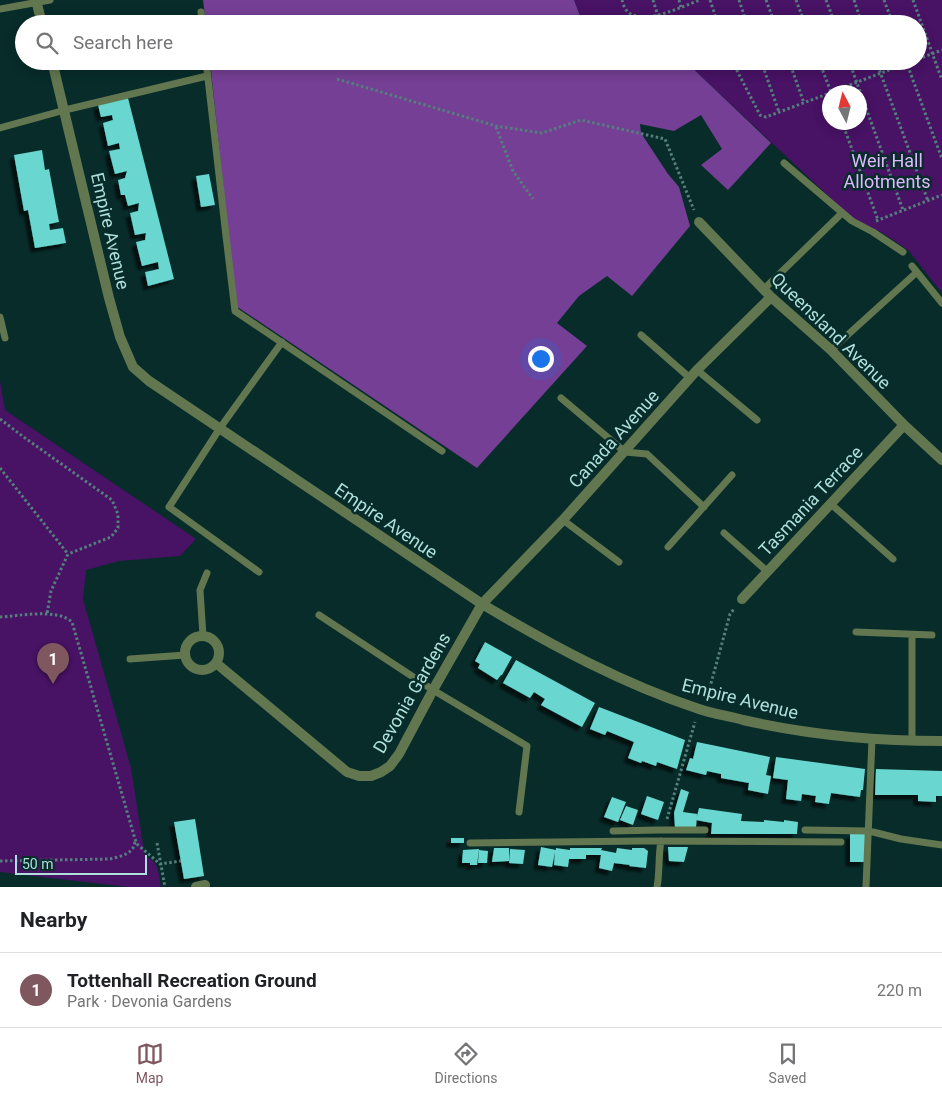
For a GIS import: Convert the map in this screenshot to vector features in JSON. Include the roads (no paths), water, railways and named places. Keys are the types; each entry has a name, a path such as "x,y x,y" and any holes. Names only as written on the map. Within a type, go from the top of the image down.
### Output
{"street":[{"path":"36,1 40,15"},
{"name":"Empire Avenue","path":"54,70 120,337 133,367 149,381 482,604 523,629 594,666 701,710 777,728 872,739 942,742"},
{"name":"Queensland Avenue","path":"699,222 768,293 831,350 904,426 942,460"},
{"name":"Canada Avenue","path":"482,604 563,520 768,293"},
{"name":"Tasmania Terrace","path":"742,599 904,426"},
{"name":"Devonia Gardens","path":"216,663 347,772 359,776 371,776 390,766 399,754 482,604"},
{"path":"203,636 214,640 220,652 216,663 204,670 193,667 185,655 188,643 192,639 203,636"}],"lane":[{"path":"0,9 50,0"},
{"path":"207,70 235,311 442,450"},
{"path":"0,128 64,110 208,76"},
{"path":"784,162 852,221 874,232 903,252"},
{"path":"768,293 842,213"},
{"path":"831,350 914,269 942,303"},
{"path":"0,317 5,338"},
{"path":"641,335 690,378"},
{"path":"259,572 169,507 220,428 282,342"},
{"path":"697,370 757,420"},
{"path":"561,398 625,452 647,454 704,507"},
{"path":"668,547 732,475"},
{"path":"831,504 893,560"},
{"path":"563,520 619,562"},
{"path":"724,533 768,572"},
{"path":"203,636 200,590 207,573"},
{"path":"319,615 433,690 526,746 519,812"},
{"path":"856,632 932,635"},
{"path":"912,635 912,741"},
{"path":"130,659 185,655"},
{"path":"866,887 872,739"},
{"path":"613,831 705,830"},
{"path":"804,830 869,832 942,845"},
{"path":"658,887 661,841"},
{"path":"470,844 661,841 841,842"}],"place":[{"name":"Tottenhall Recreation Ground","path":"53,684"}],"park label":[{"name":"Weir Hall Allotments","path":"887,171"}]}
